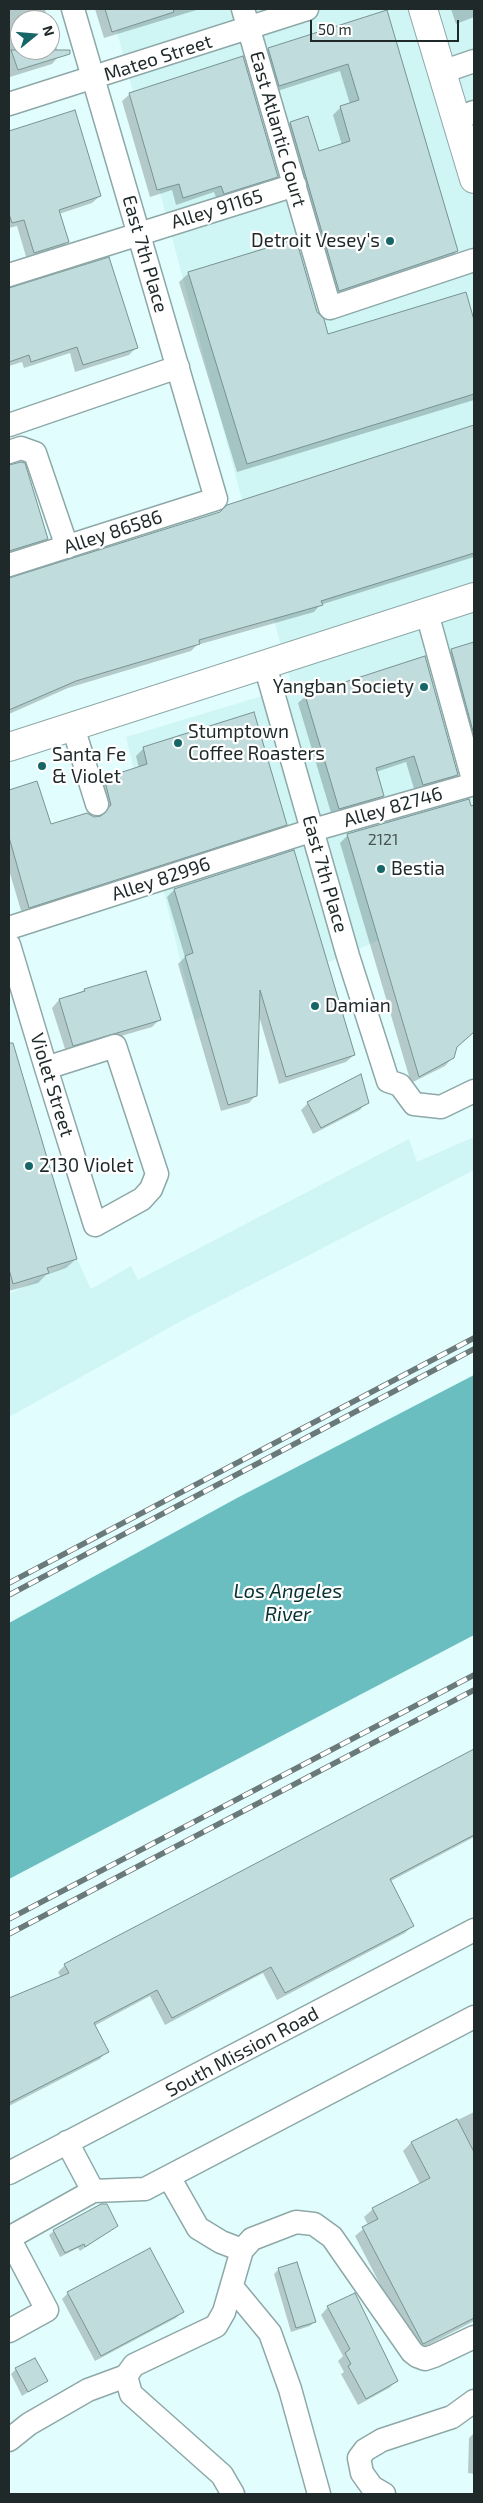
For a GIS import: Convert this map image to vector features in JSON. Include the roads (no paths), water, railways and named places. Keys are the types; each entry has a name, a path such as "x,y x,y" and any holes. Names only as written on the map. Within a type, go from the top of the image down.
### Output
{"main road":[{"path":"423,9 442,72 465,116 474,179"},
{"path":"9,747 474,597"}],"street":[{"name":"East 7th Place","path":"73,9 216,498"},
{"name":"Mateo Street","path":"9,104 94,79 246,19 307,9"},
{"name":"East Atlantic Court","path":"246,19 330,308 474,260"},
{"path":"442,72 474,61"},
{"name":"Alley 91165","path":"9,275 295,185"},
{"path":"9,425 178,368"},
{"path":"9,452 21,448 35,453 67,547"},
{"name":"Alley 86586","path":"9,565 216,498"},
{"name":"Alley 82746","path":"312,830 474,783 427,613"},
{"name":"East 7th Place","path":"265,665 348,956 388,1081 400,1085 414,1104 440,1107 474,1091"},
{"path":"73,727 97,804"},
{"name":"Alley 82996","path":"9,928 312,830"},
{"name":"Violet Street","path":"9,945 46,1068 95,1225 142,1200 151,1189 157,1174 114,1046 46,1068"},
{"name":"South Mission Road","path":"9,2173 474,1930"},
{"path":"9,2331 47,2310 9,2238 93,2191 146,2189 474,2017"},
{"path":"67,2142 93,2191"},
{"path":"169,2177 198,2228 242,2250"},
{"path":"9,2440 29,2424 88,2390 126,2376 134,2365 216,2326 232,2287 242,2250 252,2239 296,2222 314,2224 332,2237 412,2352 417,2356 425,2359 434,2356 474,2337"},
{"path":"232,2287 270,2333 290,2389 319,2494"},
{"path":"126,2376 131,2394 222,2475 233,2494"},
{"path":"384,2494 372,2487 362,2473 359,2458 364,2450 382,2440 452,2417 474,2401"}],"water":[{"name":"Los Angeles River","path":"474,1375 474,1635 9,1879 9,1623 237,1498"}],"railway":[{"path":"9,1583 474,1338"},
{"path":"9,1595 474,1349"},
{"path":"9,1919 474,1675"},
{"path":"9,1934 474,1690"}],"place":[{"name":"Detroit Vesey's","path":"390,241"},
{"name":"Yangban Society","path":"424,687"},
{"name":"Stumptown Coffee Roasters","path":"178,743"},
{"name":"Santa Fe & Violet","path":"42,766"},
{"name":"Bestia","path":"381,869"},
{"name":"Damian","path":"315,1006"},
{"name":"2130 Violet","path":"29,1166"}]}
